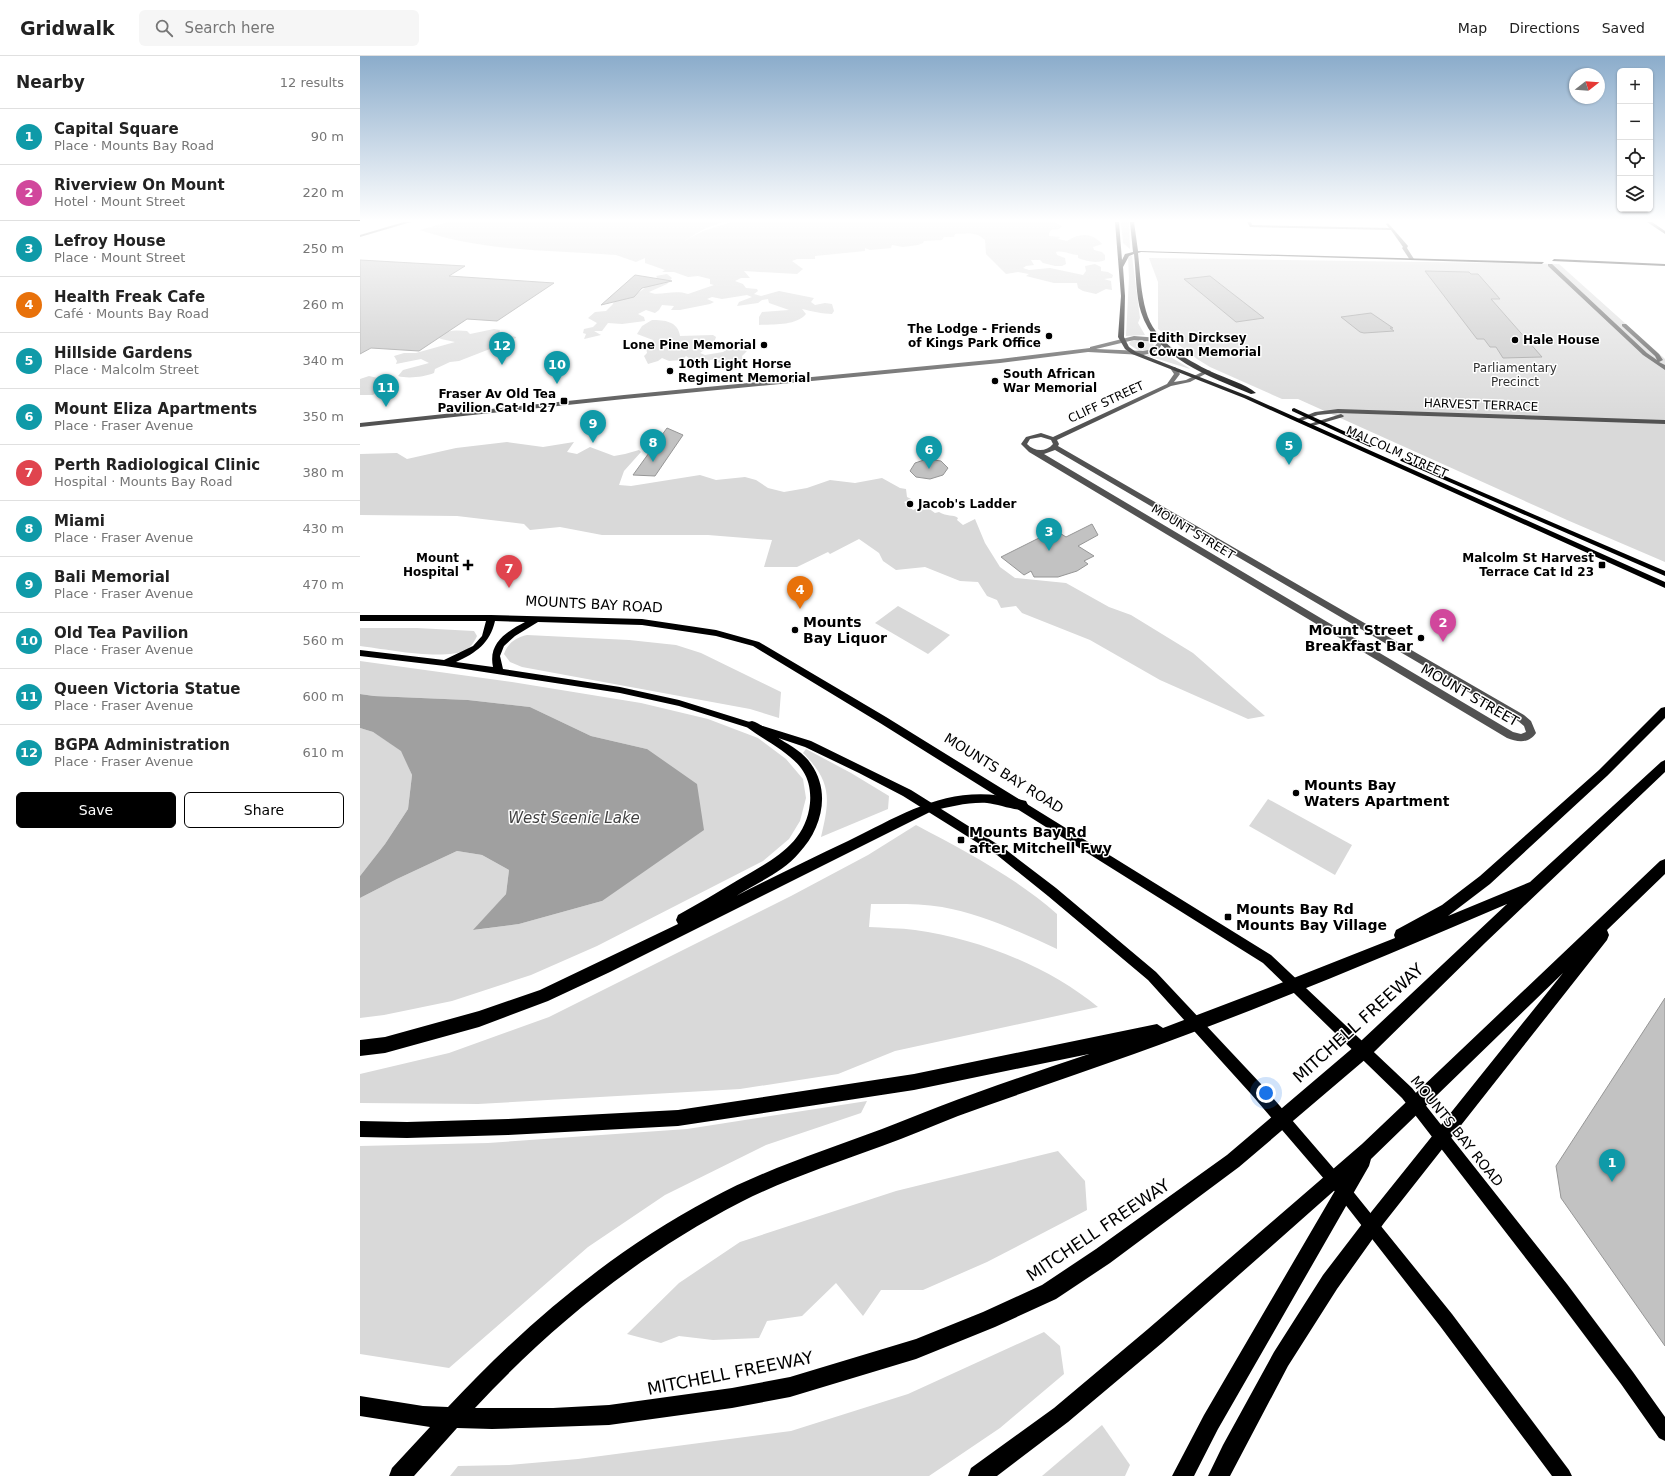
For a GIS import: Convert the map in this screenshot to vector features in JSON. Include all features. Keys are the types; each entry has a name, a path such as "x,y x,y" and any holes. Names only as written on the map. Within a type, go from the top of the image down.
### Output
{"highway":[{"path":"1453,913 1485,880 1604,773 1665,711"},
{"path":"605,967 778,863 796,848 808,830 816,809 817,790 807,766 792,753 752,725"},
{"name":"MITCHELL FREEWAY","path":"360,1406 423,1416 492,1419 609,1415 661,1409 790,1387 916,1349 988,1320 1049,1292 1103,1256 1233,1161 1368,1046 1537,884 1665,765"},
{"path":"360,1048 385,1045 479,1019 543,996 605,967 929,806 979,797 1001,799 1022,805"},
{"path":"1220,1476 1230,1452 1281,1359 1330,1282 1546,992 1630,900 1665,865"},
{"path":"400,1476 438,1432 504,1364 541,1329 610,1272 681,1226 755,1186 935,1117 1203,1022 1344,967 1453,913 1537,884"},
{"path":"979,1476 1061,1414 1155,1336 1546,992"},
{"path":"360,1129 407,1130 508,1127 678,1118 914,1082 1203,1022"},
{"path":"1183,1476 1211,1422 1368,1150"}],"main road":[{"path":"1122,288 1122,340"},
{"path":"1141,288 1144,317 1148,326 1160,341 1185,359 1208,372 1260,395"},
{"name":"MALCOLM STREET","path":"1122,340 1127,348 1134,353 1197,376 1298,420 1665,585"},
{"name":"MALCOLM STREET","path":"1287,407 1665,574"},
{"name":"MOUNTS BAY ROAD","path":"360,618 539,618 642,622 716,634 756,644 1022,805 1267,959 1407,1093 1566,1297 1627,1378 1665,1432"},
{"path":"445,663 467,653 481,644 489,632 491,618"},
{"path":"499,672 495,655 500,644 516,630 539,618"},
{"path":"360,653 445,663 620,690 679,703 752,725 808,744 863,770 929,806 1001,852 1058,896 1152,976 1256,1089 1342,1189 1446,1320 1563,1476"}],"street":[{"path":"1574,288 1645,354 1665,368"},
{"path":"1584,288 1598,302"},
{"path":"1622,323 1657,355 1665,368"},
{"path":"360,425 1000,360 1088,350 1138,337 1160,341 1158,348 1152,352 1134,353 1088,350"},
{"path":"1169,385 1177,374 1172,368"},
{"name":"CLIFF STREET","path":"1036,452 1048,451 1054,443 1169,385 1188,381 1208,372"},
{"name":"HARVEST TERRACE","path":"1298,420 1323,412 1338,411 1665,422"},
{"name":"HARVEST TERRACE","path":"1309,425 1342,416 1665,427"},
{"path":"1036,452 1026,448 1024,444 1028,438 1041,435 1054,443"},
{"name":"MOUNT STREET","path":"1036,452 1510,735 1519,738 1525,737 1531,733 1531,728 1524,721 1157,506 1054,443"},
{"name":"MOUNT STREET","path":"1140,515 1157,506"},
{"path":"1254,583 1270,572"}],"green space":[{"path":"645,288 657,288 649,292 657,294 677,292 688,294 705,288 757,289 758,291 754,294 761,296 779,291 814,298 811,302 815,305 825,303 832,304 834,311 832,314 802,309 806,314 797,321 784,324 759,325 759,317 762,312 789,310 769,303 768,299 762,300 758,303 737,306 739,302 752,297 747,295 722,299 712,297 707,299 714,302 710,304 680,310 671,310 674,306 662,305 655,313 646,310 638,314 644,317 645,321 622,324 608,323 602,331 594,331 601,335 584,339 586,334 583,333 584,329 593,327 597,323 588,318 595,312 606,311 613,304 614,300 631,297"},
{"path":"1078,288 1112,288 1112,290 1106,289 1096,294"},
{"path":"1128,288 1136,288 1140,318 1138,323 1145,335 1126,336"},
{"name":"Parliamentary Precinct","path":"1158,288 1586,288 1665,359 1665,562 1567,520 1298,399 1282,399 1210,367 1197,359 1158,329"},
{"path":"652,320 670,322 679,331 680,336 713,335 716,337 714,343 700,353 705,355 723,352 730,348 747,351 742,356 743,362 737,367 717,362 721,358 710,360 709,363 695,362 686,356 682,360 669,361 662,358 648,364 644,356 647,353 646,348 654,343 653,340 637,334 642,326"},
{"path":"494,329 500,330 499,333 516,338 459,361 450,362 435,369 434,373 411,377 398,376 403,370 429,363 421,359 396,364 397,361 394,356 404,353 416,353 455,342 437,337 448,332 467,331 470,334"},
{"path":"1133,339 1150,341 1155,346 1152,350 1139,351 1129,343"},
{"path":"1162,352 1189,368 1190,369 1145,355"},
{"path":"369,376 382,379 386,378 398,384 381,388 373,395 360,395 360,379"},
{"path":"507,442 543,447 574,442 567,452 577,454 590,447 614,456 639,450 641,452 624,471 619,485 631,486 700,475 716,480 745,477 756,480 768,488 784,492 807,488 830,480 855,483 882,478 900,488 906,489 907,497 911,499 904,502 913,510 920,507 924,510 928,508 935,513 939,512 954,516 958,518 957,520 963,525 975,519 985,543 1000,567 1015,578 1066,583 1109,607 1131,615 1193,653 1265,716 1248,719 1160,680 1090,640 1022,613 1016,606 1001,608 997,600 987,596 978,582 960,581 925,567 896,570 883,561 879,553 859,539 830,554 828,552 797,567 764,567 772,540 708,535 602,535 560,527 530,530 524,524 457,516 360,515 360,454 397,453 407,459 456,448"},
{"path":"898,606 950,635 928,654 875,623"},
{"path":"360,628 417,628 474,631 477,636 470,647 456,653 414,653 360,646"},
{"path":"527,635 629,640 676,645 701,653 781,692 779,718 750,709 522,667 510,662 504,654 512,642"},
{"path":"360,661 512,682 641,703 708,719 758,738 786,759 803,779 806,798 800,821 789,839 763,861 597,946 531,975 452,1001 384,1015 360,1018 360,898 457,851 482,855 509,870 506,894 474,930 519,924 602,901 647,749 591,736 530,707 468,700 374,696 360,694"},
{"path":"360,728 373,732 402,751 412,775 408,809 385,844 360,876"},
{"path":"806,749 851,773 889,796 888,809 821,837 826,812 826,792 824,782 819,773 803,753"},
{"path":"1268,799 1352,845 1335,875 1249,826"},
{"path":"916,825 1007,876 1057,914 1057,949 986,919 942,907 906,904 871,904 869,927 898,928 939,934 964,940 1012,956 1057,979 1098,1007 895,1051 838,1074 740,1089 478,1104 360,1103 360,1074 449,1053 549,1017 791,896 868,855"},
{"path":"867,1101 861,1113 766,1145 665,1195 588,1247 449,1368 360,1354 360,1146 488,1143 687,1129"},
{"path":"1058,1151 1085,1181 1087,1210 987,1262 923,1290 881,1290 863,1316 836,1283 802,1316 767,1321 759,1338 713,1340 679,1336 661,1343 627,1334 679,1283 740,1242 896,1191"},
{"path":"1044,1332 1060,1346 1064,1374 1000,1428 929,1476 450,1476 458,1466 509,1465 578,1459 791,1431 908,1394"},
{"path":"1102,1425 1130,1465 1125,1476 1042,1476"}],"water":[{"name":"West Scenic Lake","path":"360,694 374,696 468,700 530,707 591,736 647,749 697,784 704,830 602,901 519,924 473,930 506,894 509,870 482,855 457,851 360,898 360,876 385,844 408,809 412,775 401,751 373,732 360,728"}],"building":[{"path":"360,288 546,288 497,321 467,319 419,351 371,348 360,354"},
{"path":"620,288 642,288 634,297 601,305"},
{"path":"1195,288 1226,288 1264,318 1236,322"},
{"path":"1438,288 1491,288 1500,299 1491,299 1542,357 1503,358 1496,347 1490,347 1484,339 1477,339"},
{"path":"1371,313 1393,328 1390,328 1394,331 1360,332 1341,317"},
{"path":"667,428 683,435 655,476 633,475"},
{"path":"927,459 941,461 948,468 943,475 930,479 916,477 910,471 915,463"},
{"path":"1092,524 1098,535 1078,546 1094,556 1084,561 1088,564 1077,571 1058,577 1034,577 1031,571 1024,575 1001,557 1055,530 1066,537"},
{"path":"1665,998 1665,1346 1561,1198 1556,1166"}],"place":[{"name":"The Lodge - Friends of Kings Park Office","path":"1049,336"},
{"name":"Hale House","path":"1515,340"},
{"name":"Lone Pine Memorial","path":"764,345"},
{"name":"Edith Dircksey Cowan Memorial","path":"1141,345"},
{"name":"BGPA Administration","path":"502,365"},
{"name":"10th Light Horse Regiment Memorial","path":"670,371"},
{"name":"South African War Memorial","path":"995,381"},
{"name":"Old Tea Pavilion","path":"557,384"},
{"name":"Fraser Av Old Tea Pavilion Cat Id 27","path":"564,401"},
{"name":"Queen Victoria Statue","path":"386,407"},
{"name":"Bali Memorial","path":"593,443"},
{"name":"Miami","path":"653,462"},
{"name":"Hillside Gardens","path":"1289,465"},
{"name":"Mount Eliza Apartments","path":"929,469"},
{"name":"Jacob's Ladder","path":"910,504"},
{"name":"Lefroy House","path":"1049,551"},
{"name":"Mount Hospital","path":"468,565"},
{"name":"Malcolm St Harvest Terrace Cat Id 23","path":"1602,565"},
{"name":"Perth Radiological Clinic","path":"509,588"},
{"name":"Health Freak Cafe","path":"800,609"},
{"name":"Mounts Bay Liquor","path":"795,630"},
{"name":"Mount Street Breakfast Bar","path":"1421,638"},
{"name":"Riverview On Mount","path":"1443,642"},
{"name":"Mounts Bay Waters Apartment","path":"1296,793"},
{"name":"Mounts Bay Rd after Mitchell Fwy","path":"961,840"},
{"name":"Mounts Bay Rd Mounts Bay Village","path":"1228,917"},
{"name":"Capital Square","path":"1612,1182"}]}
